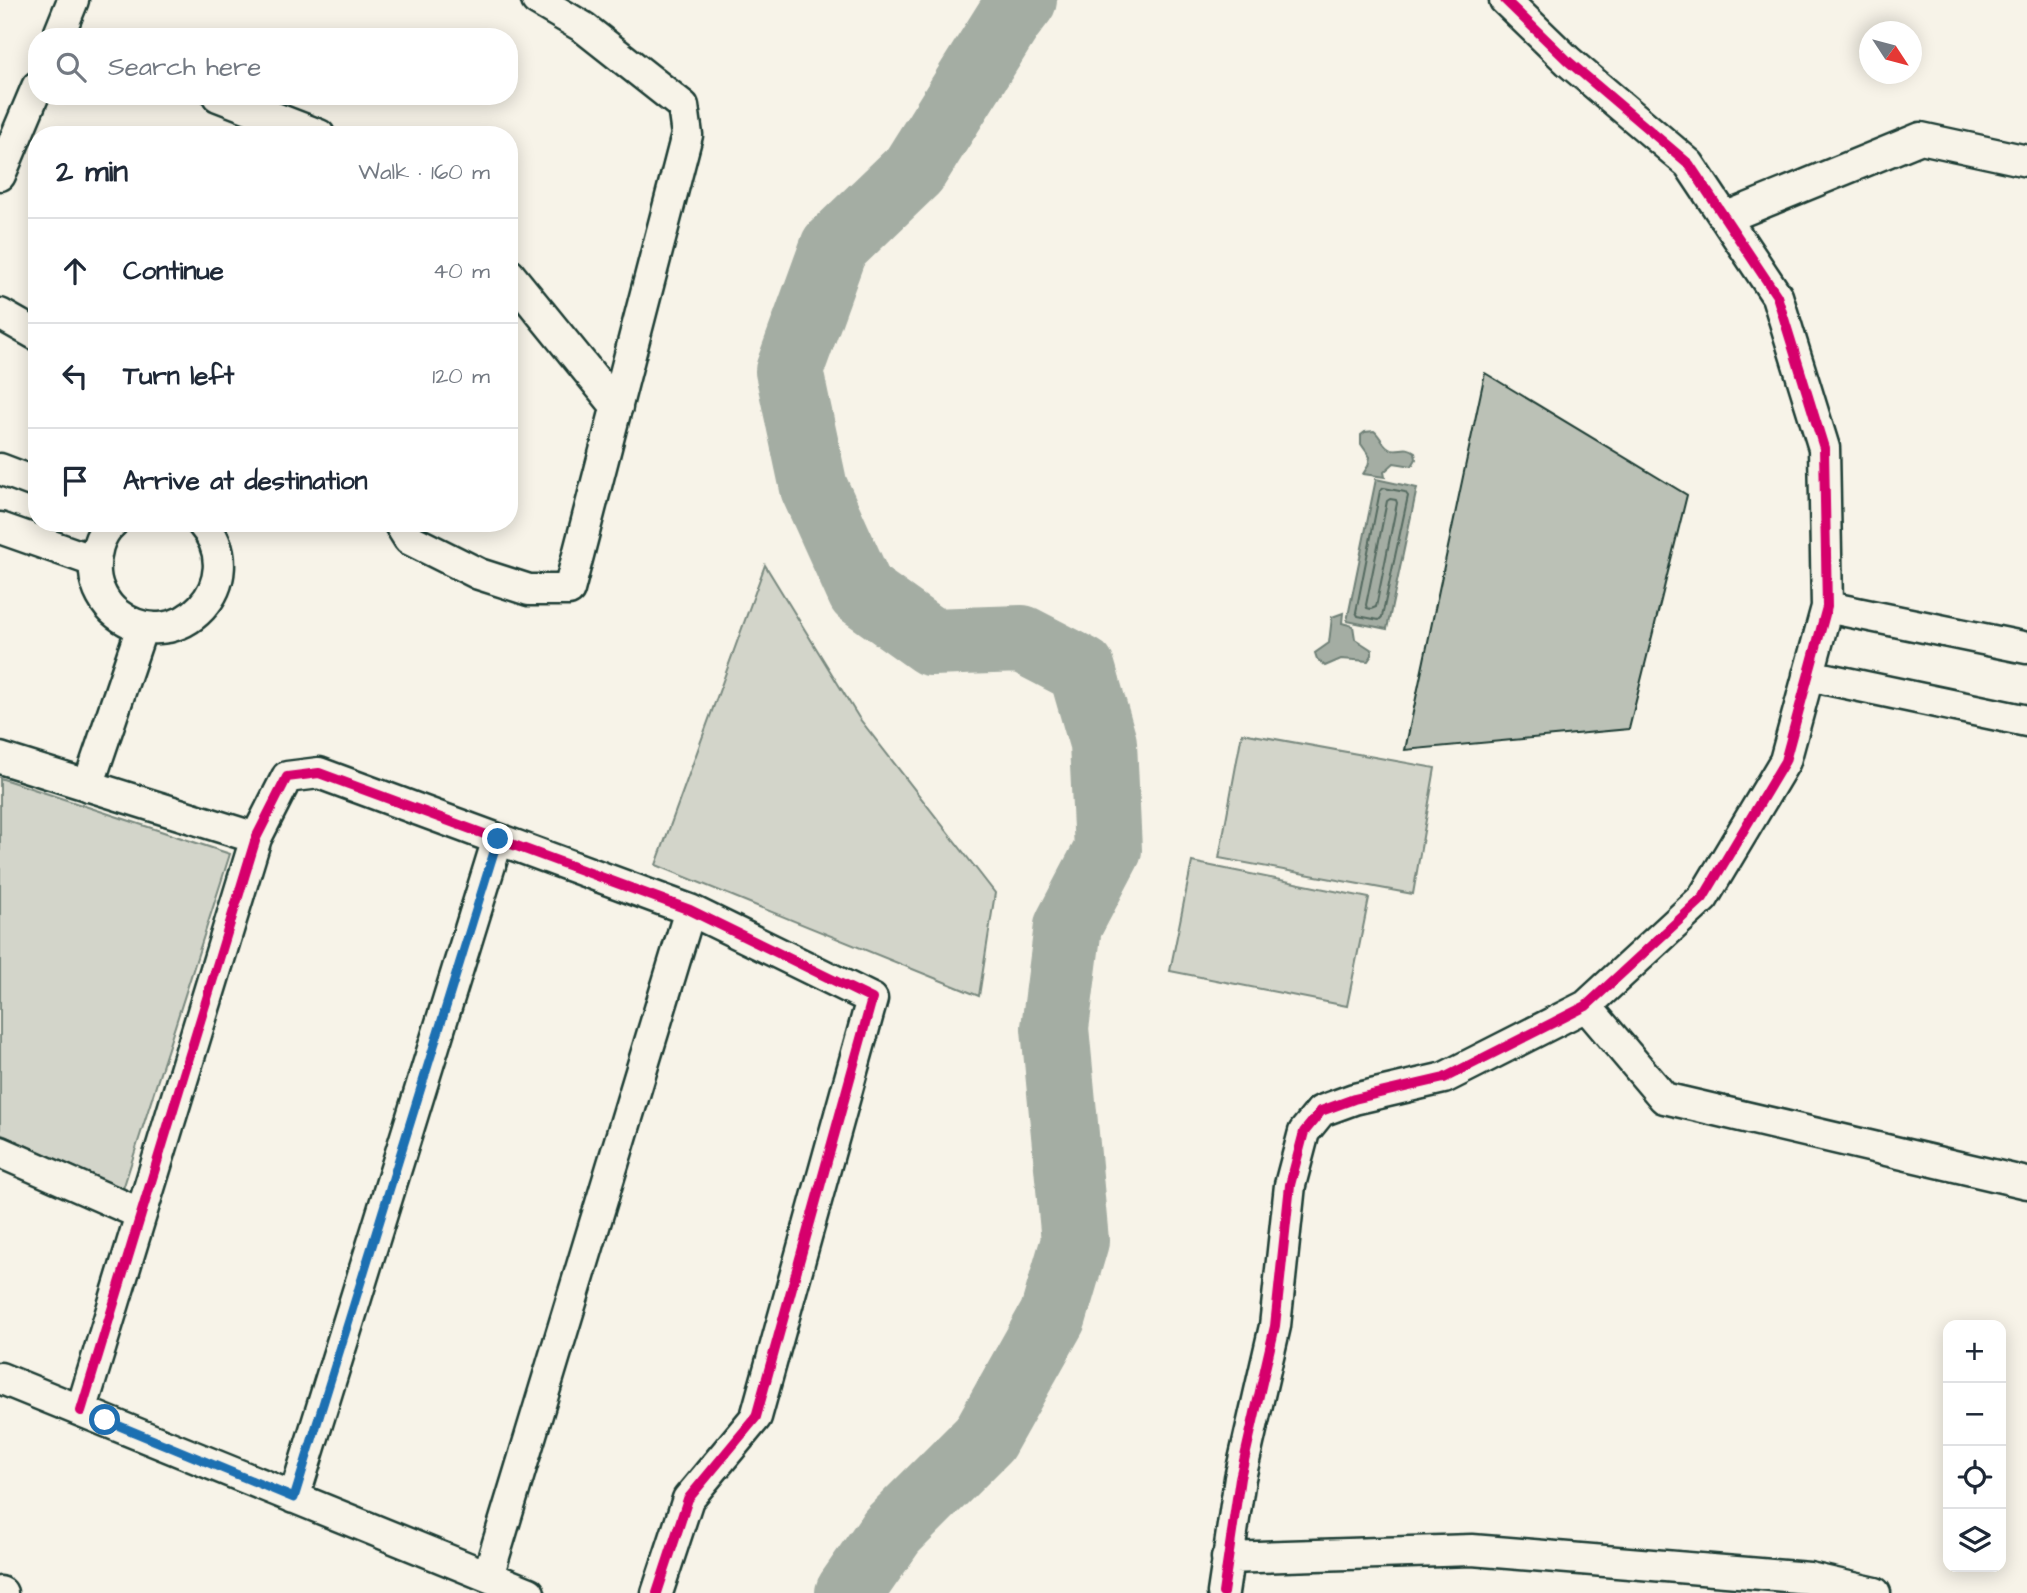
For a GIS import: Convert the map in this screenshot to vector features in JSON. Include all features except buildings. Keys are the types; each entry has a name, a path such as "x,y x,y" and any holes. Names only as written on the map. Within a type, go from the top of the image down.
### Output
{"street":[{"path":"63,28 73,0"},
{"path":"405,532 409,539 479,573 529,590 569,590 687,135 683,106 583,27 537,0"},
{"path":"1223,1593 1240,1478 1275,1326 1290,1185 1304,1132 1321,1111 1354,1099 1444,1079 1586,1006 1703,898 1785,761 1827,607 1824,448 1777,296 1689,164 1568,61 1505,0"},
{"path":"0,175 29,105"},
{"path":"241,105 296,126"},
{"path":"1725,218 1921,138 2027,160"},
{"path":"518,285 617,407"},
{"path":"0,314 28,330"},
{"path":"0,469 28,480"},
{"path":"0,528 94,561"},
{"path":"106,532 94,561 95,578 107,603 126,621 142,627 163,628 183,622 201,611 213,593 219,573 218,553 210,532"},
{"path":"1827,607 2027,648"},
{"path":"88,786 142,627"},
{"path":"1808,675 2027,721"},
{"path":"0,758 256,838"},
{"path":"81,1411 256,838 287,777 319,773 690,910 872,999 756,1417 688,1499 657,1593"},
{"path":"294,1498 498,839"},
{"path":"488,1576 690,910"},
{"path":"1586,1006 1664,1098 2027,1183"},
{"path":"0,1152 141,1213"},
{"path":"0,1378 529,1593"},
{"path":"1227,1558 1472,1550 1809,1578 1875,1593"}],"shaded area":[{"path":"765,565 859,718 995,893 979,996 656,865"},
{"path":"1242,733 1435,768 1413,894 1219,858"},
{"path":"0,778 230,854 123,1189 0,1134"},
{"path":"1192,862 1369,898 1347,1006 1170,971"}],"water":[{"path":"1374,431 1388,448 1415,452 1416,459 1412,466 1394,463 1384,472 1385,477 1363,474 1370,457 1361,444 1361,435"},
{"path":"1376,479 1417,488 1387,629 1347,621"},
{"path":"1343,613 1342,623 1353,626 1355,639 1372,650 1372,655 1368,661 1341,659 1325,666 1315,653 1329,643 1332,617"}],"waterway":[{"path":"849,1593 892,1531 984,1439 1053,1316 1075,1241 1055,1028 1068,926 1108,850 1103,743 1082,670 1022,639 931,642 861,592 814,488 789,371 834,247 914,170 1023,0"}],"cycle path":[{"path":"1223,1593 1240,1478 1275,1326 1290,1185 1304,1132 1321,1111 1354,1099 1444,1078 1586,1006 1703,898 1785,761 1827,607 1824,448 1777,296 1689,164 1568,61 1505,0"},
{"path":"81,1411 256,838 287,777 319,773 690,910 872,999 756,1417 688,1499 657,1593"}],"route":[{"path":"105,1420 294,1498 498,839"}]}
